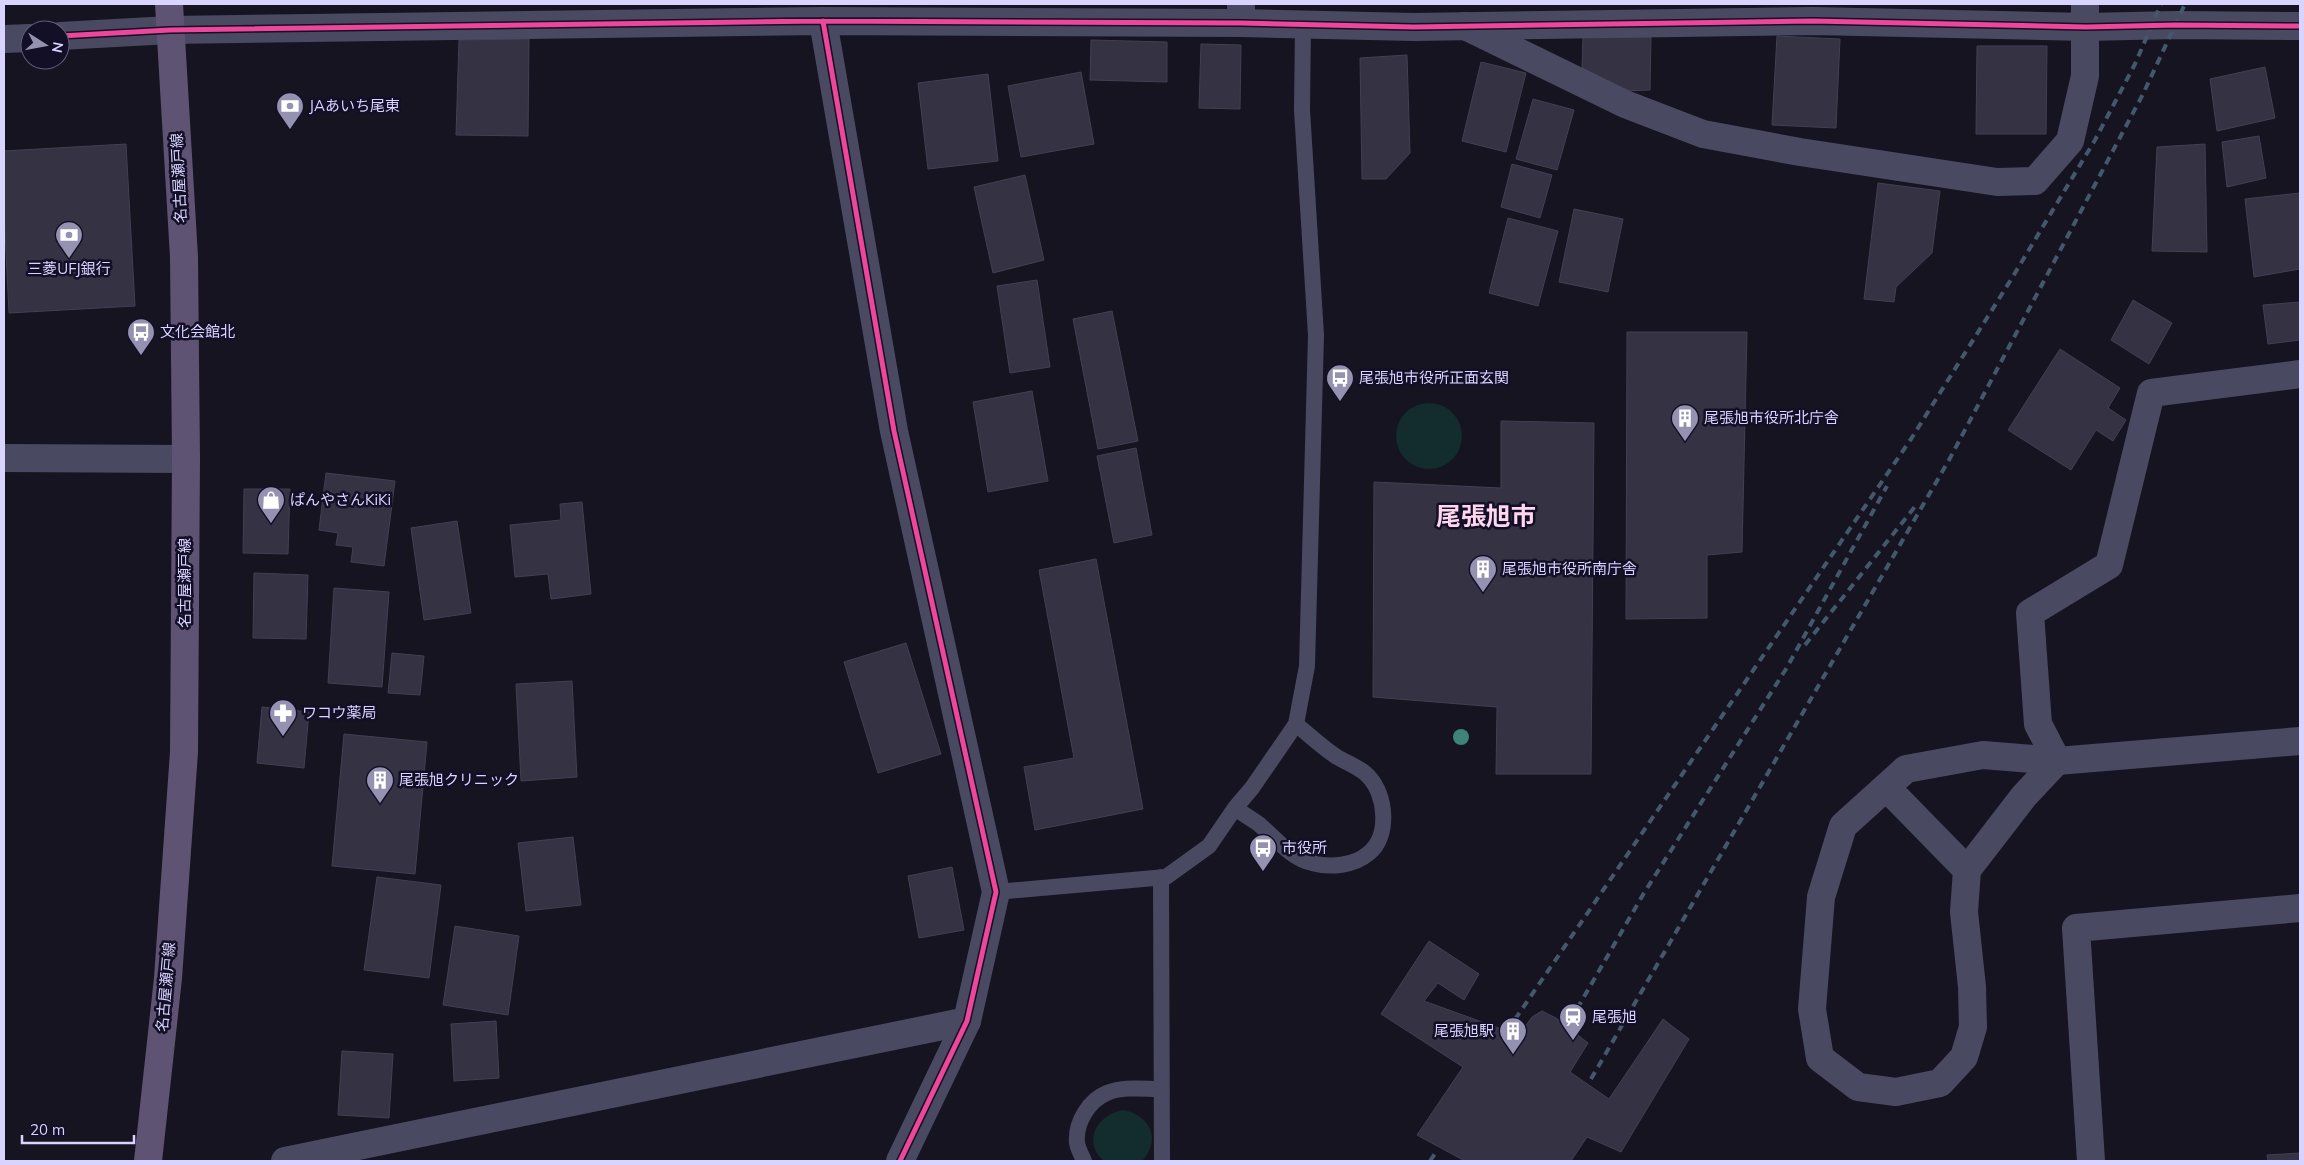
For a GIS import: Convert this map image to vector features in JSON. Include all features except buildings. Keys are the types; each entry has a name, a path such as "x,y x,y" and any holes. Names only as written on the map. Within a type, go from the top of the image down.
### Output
{"main road":[{"name":"名古屋瀬戸線","path":"148,1161 168,978 184,752 186,458 184,257 170,17"}],"street":[{"path":"70,34 170,17 823,21 941,13 1241,13 1303,25 1465,15 1813,21 2085,16 2176,25 2300,26"},
{"path":"1465,15 1626,104 1703,134 1800,152 1998,182 2035,181 2070,141 2085,76 2085,16"},
{"path":"823,21 894,431 996,892 967,1021 900,1161"},
{"path":"4,39 20,38"},
{"path":"2057,761 2038,724 2030,613 2110,565 2151,393 2300,374"},
{"path":"4,458 186,458"},
{"path":"2057,761 2024,796 1967,870 1964,912 1972,987 1973,1027 1964,1057 1940,1083 1896,1092 1858,1087 1820,1058 1812,1009 1821,897 1843,826 1906,769 1983,755 2057,761 2300,741"},
{"path":"1886,787 1967,870"},
{"path":"2091,1161 2076,928 2300,908"},
{"path":"286,1161 967,1021"}],"lane":[{"path":"996,892 1166,877 1209,846 1296,724 1307,666 1316,335 1302,110 1303,25"},
{"path":"1235,808 1259,824 1294,854 1310,863 1329,866 1348,864 1370,852 1379,838 1385,814 1382,795 1369,776 1335,756 1296,724"},
{"path":"1161,877 1162,1161"},
{"path":"1084,1161 1077,1142 1081,1117 1095,1099 1108,1092 1134,1089 1161,1089"}],"green space":[{"path":"1435,403 1453,412 1460,423 1462,436 1460,449 1453,460 1442,467 1423,469 1405,460 1398,449 1396,430 1405,412 1416,405"},
{"path":"1123,1110 1140,1117 1150,1129 1152,1137 1148,1153 1142,1161 1104,1161 1097,1154 1094,1146 1095,1130 1106,1117"}],"railway":[{"path":"1507,1031 1911,439 2012,278 2095,140 2135,64 2161,4"},
{"path":"1591,1079 1949,460 2143,94 2185,4"},
{"path":"1570,1021 1644,893 1786,669 1887,486"},
{"path":"1805,645 1917,504"},
{"path":"1430,1161 1436,1152"}],"cycle path":[{"path":"823,21 894,431 996,892 967,1021 900,1161"},
{"path":"70,35 170,30 823,21 1241,23 1414,27 1813,21 2086,27 2176,25 2300,26"}],"place":[{"name":"JAあいち尾東","path":"290,130"},
{"name":"三菱UFJ銀行","path":"69,259"},
{"name":"文化会館北","path":"141,356"},
{"name":"尾張旭市役所正面玄関","path":"1340,402"},
{"name":"尾張旭市役所北庁舎","path":"1685,442"},
{"name":"ぱんやさんKiKi","path":"271,524"},
{"name":"尾張旭市役所南庁舎","path":"1483,593"},
{"name":"ワコウ薬局","path":"283,737"},
{"name":"尾張旭クリニック","path":"380,804"},
{"name":"市役所","path":"1263,872"},
{"name":"尾張旭","path":"1573,1041"},
{"name":"尾張旭駅","path":"1513,1055"}],"district":[{"name":"尾張旭市","path":"1486,516"}]}
